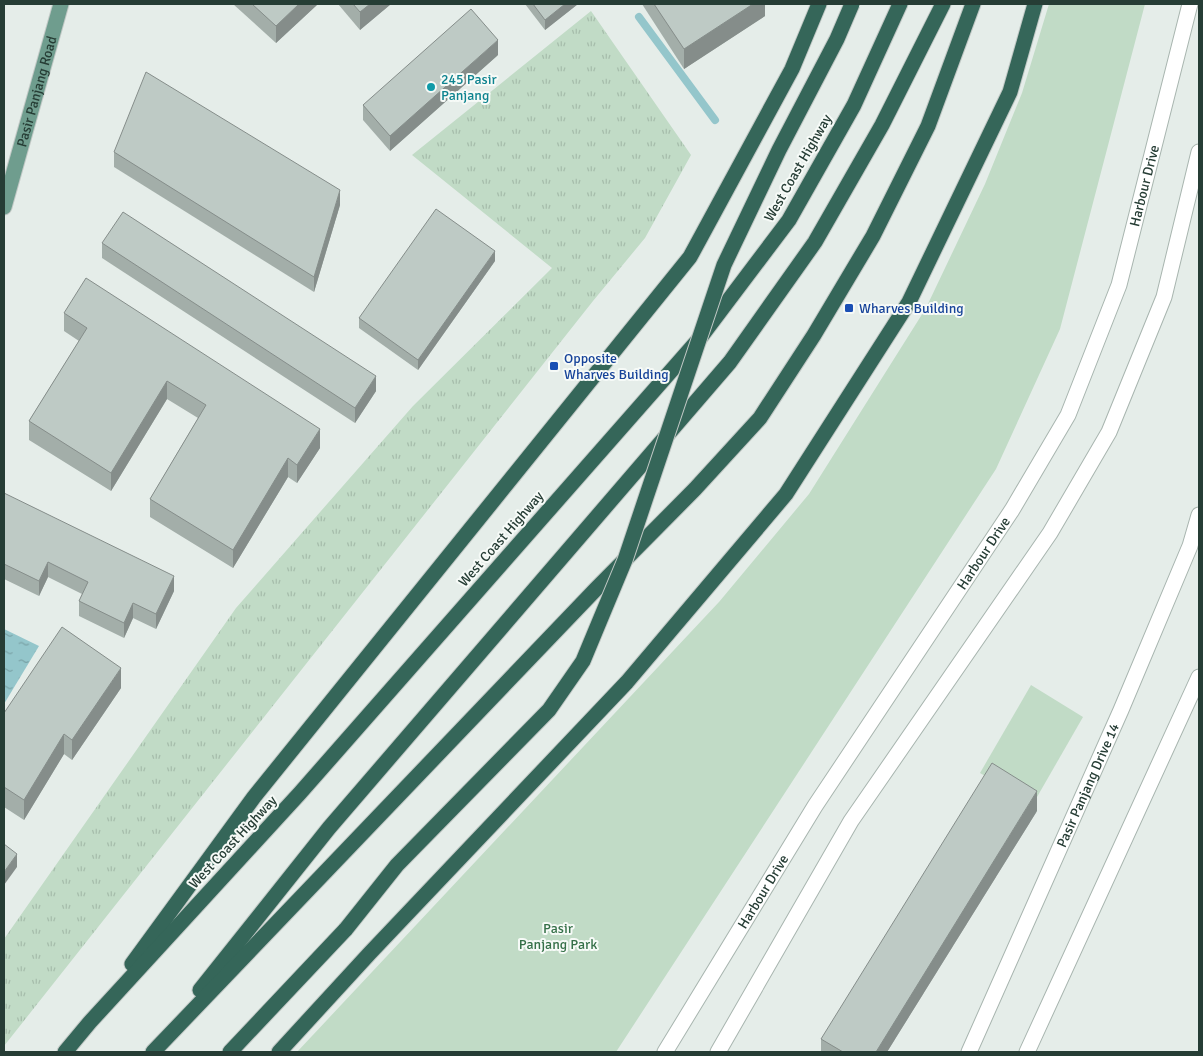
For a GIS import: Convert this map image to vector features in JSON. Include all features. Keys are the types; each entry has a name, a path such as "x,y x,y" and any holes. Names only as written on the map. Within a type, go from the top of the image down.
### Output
{"highway":[{"path":"90,1022 254,797 690,257 792,69 818,4"},
{"path":"230,1052 346,929 397,865 549,710 583,661 625,560 724,265 779,150 837,39 852,4"},
{"name":"West Coast Highway","path":"66,1052 90,1022 300,793 700,338 788,220 854,105 900,4"},
{"path":"152,1052 329,828 730,362 815,242 882,125 943,4"},
{"path":"152,1052 596,589 695,489 760,418 814,335 873,236 928,126 973,4"},
{"path":"279,1052 369,954 627,682 786,494 908,302 1010,92 1035,4"}],"main road":[{"name":"Pasir Panjang Road","path":"4,207 61,4"}],"street":[{"name":"Harbour Drive","path":"665,1052 815,806 1012,510 1068,415 1119,285 1190,4"},
{"path":"718,1052 852,821 1050,533 1109,432 1164,297 1199,152"},
{"name":"Pasir Panjang Drive 14","path":"969,1052 1195,547 1199,515"},
{"path":"1027,1052 1199,677"}],"green space":[{"name":"Pasir Panjang Park","path":"1049,4 1145,4 1060,329 996,469 616,1052 297,1052 719,602 809,494 926,308 985,184 1022,93"},
{"path":"591,11 691,155 645,238 593,301 4,1046 4,939 236,608 413,406 552,268 412,155"},
{"path":"1031,685 1083,717 1033,804 980,773"}],"water":[{"path":"4,629 39,646 4,704"}],"building":[{"path":"252,4 299,4 276,26"},
{"path":"353,4 370,4 360,12"},
{"path":"533,4 565,4 545,20"},
{"path":"654,4 753,4 684,49"},
{"name":"245 Pasir Panjang","path":"471,9 498,40 390,136 363,105"},
{"path":"146,72 340,190 314,277 114,152"},
{"path":"436,209 495,251 418,360 359,318"},
{"path":"123,212 376,376 355,408 102,243"},
{"path":"86,278 320,429 297,465 288,458 233,550 150,499 206,405 167,381 111,473 29,421 87,328 64,313"},
{"path":"4,493 174,576 156,614 133,603 124,623 79,601 88,582 48,562 39,581 4,564"},
{"path":"62,627 121,668 72,740 64,734 24,800 4,787 4,713"},
{"path":"992,763 1037,791 876,1052 843,1052 821,1039"},
{"path":"4,844 17,854 4,872"}],"waterway":[{"path":"639,17 715,120"}],"place":[{"name":"245 Pasir Panjang","path":"431,87"},
{"name":"Wharves Building","path":"849,308"},
{"name":"Opposite Wharves Building","path":"554,366"}]}
